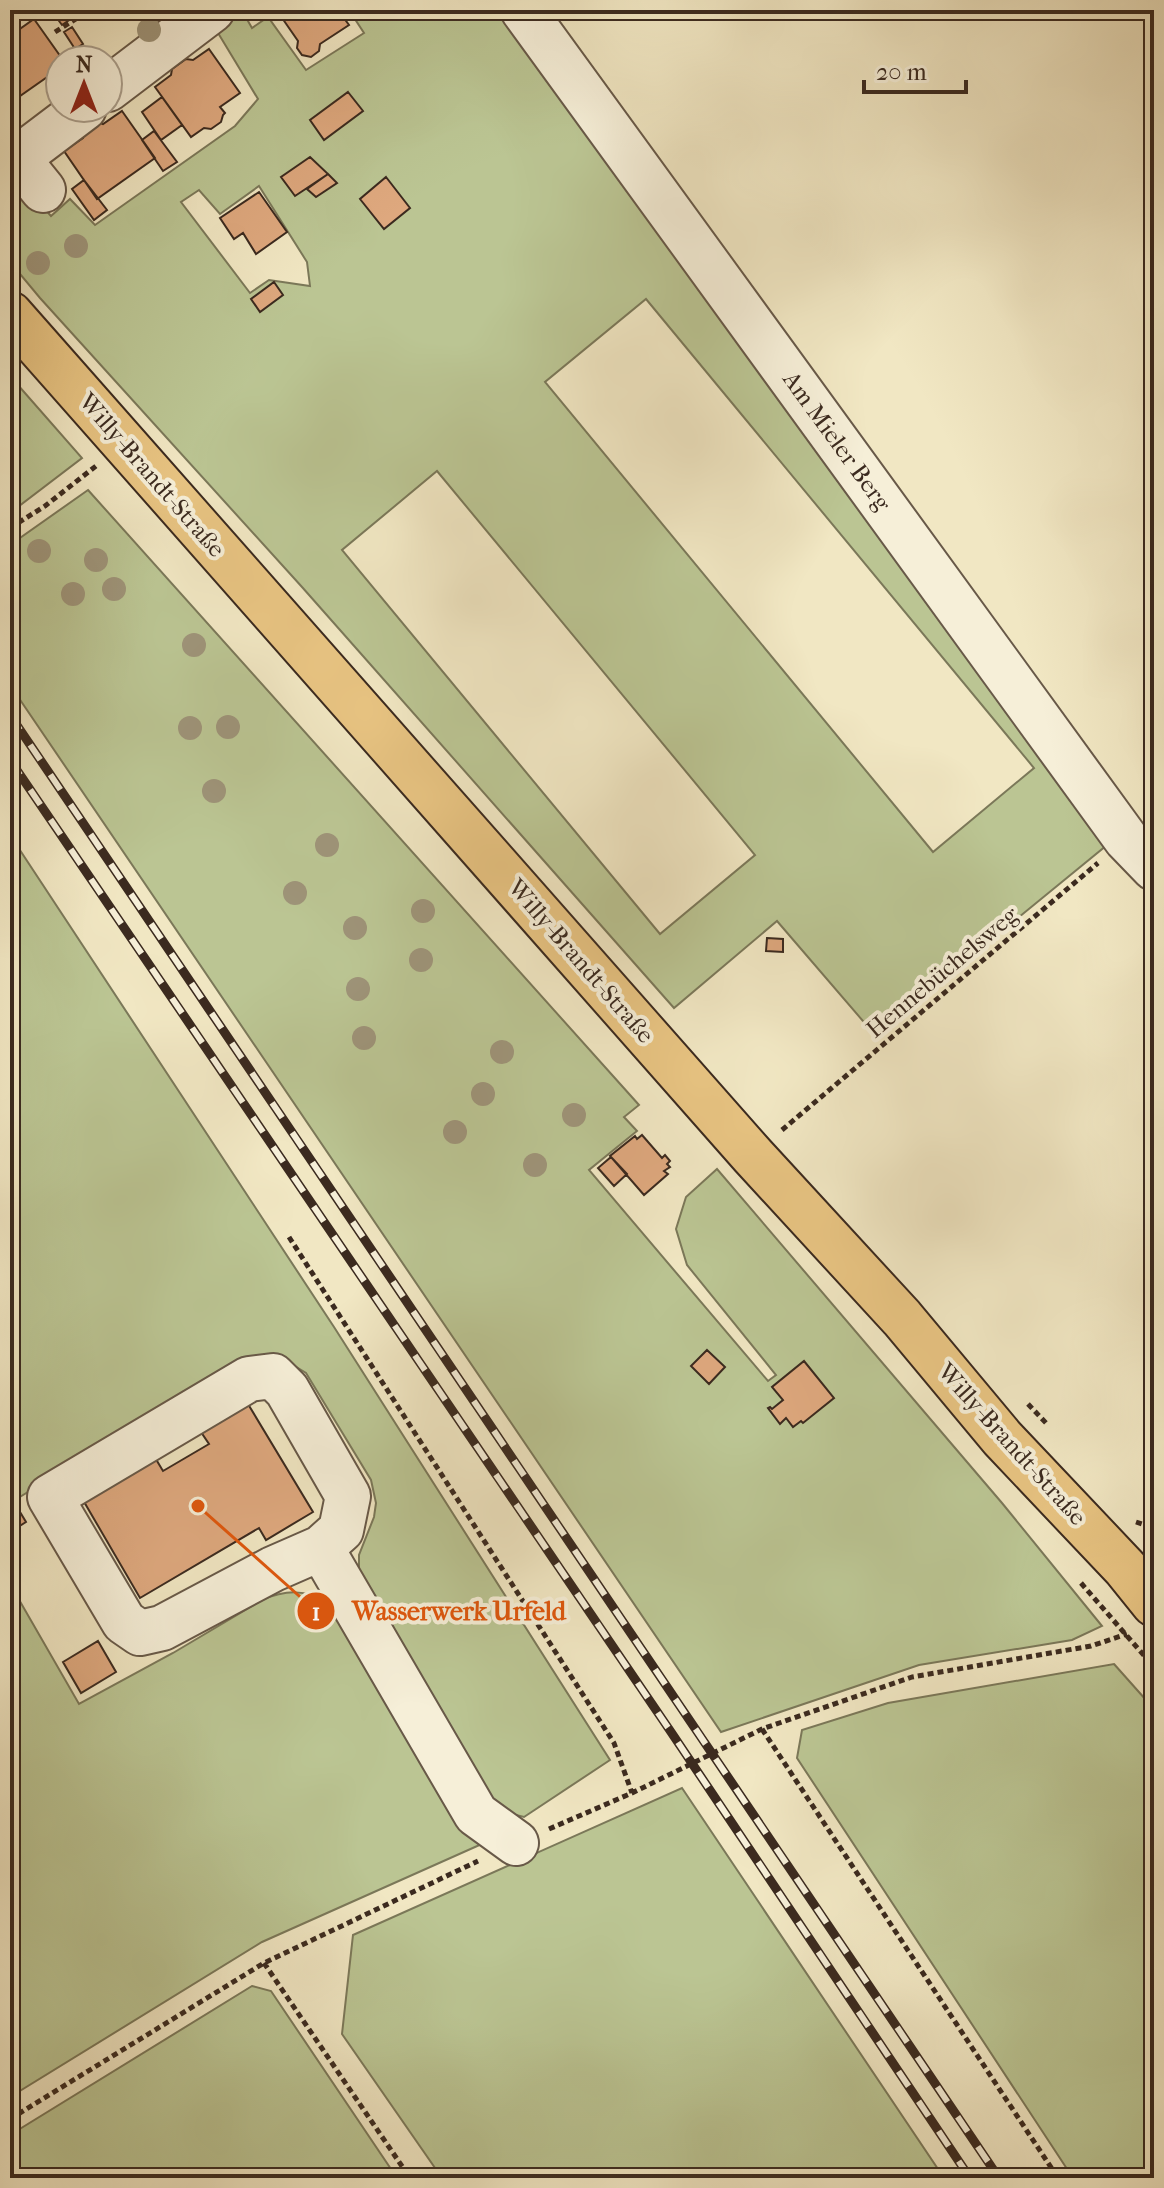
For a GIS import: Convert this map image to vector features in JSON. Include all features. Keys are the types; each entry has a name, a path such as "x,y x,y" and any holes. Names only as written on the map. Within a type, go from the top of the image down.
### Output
{"main road":[{"name":"Willy-Brandt-Straße","path":"10,314 753,1156 902,1318 1002,1438 1140,1564 1144,1616"}],"street":[{"path":"124,77 212,10"},
{"name":"Am Mieler Berg","path":"523,10 1140,854"},
{"path":"24,171 69,124"},
{"path":"273,1376 287,1390 348,1496 341,1530 321,1548 273,1569 162,1628 140,1633 124,1622 50,1497 249,1379 273,1376"},
{"path":"321,1548 476,1814 516,1843"}],"path":[{"path":"55,32 90,10"},
{"path":"10,528 45,506 124,443"},
{"name":"Hennebüchelsweg","path":"753,1156 1140,854"},
{"path":"289,1237 614,1743 632,1793"},
{"path":"1022,1397 1053,1431"},
{"path":"1126,1511 1136,1522 1154,1528"},
{"path":"10,2119 264,1963 516,1843 632,1793 762,1729 912,1677 1091,1646 1125,1635 1144,1616"},
{"path":"762,1729 1058,2178"},
{"path":"264,1963 410,2178"}],"green space":[{"path":"349,10 507,10 1107,845 875,1035 777,921 674,1008 10,262 10,183 27,189 51,216 70,199 95,225 235,126 258,99 215,28 244,14 252,28 268,17 306,70 364,33","holes":["259,186 307,262 310,286 269,280 250,293 181,202 199,190 220,214","646,299 1034,768 933,852 545,382","437,471 755,855 660,934 342,550"]},
{"path":"10,376 82,458 10,513"},
{"path":"88,490 639,1105 624,1117 637,1131 589,1170 768,1381 776,1375 687,1265 676,1229 686,1197 717,1169 1002,1503 1102,1626 1072,1640 919,1665 721,1732 10,685 10,545"},
{"path":"10,835 334,1327 610,1760 524,1817 512,1814 484,1797 359,1576 359,1555 374,1517 376,1503 371,1480 306,1373 288,1362 228,1369 10,1503"},
{"path":"10,1584 79,1704 262,1600 296,1592 329,1602 484,1843 262,1942 10,2097"},
{"path":"1114,1664 1154,1709 1154,2178 1073,2178 797,1758 802,1730 888,1703"},
{"path":"682,1788 944,2178 442,2178 342,2034 353,1935"},
{"path":"252,1986 271,1991 397,2178 10,2178 10,2135"}],"building":[{"path":"51,10 84,10 62,25"},
{"path":"286,10 338,10 349,25 320,44 319,51 311,57 302,55 297,48 298,41 280,15"},
{"path":"34,19 52,44 44,44 44,79 10,103 10,36"},
{"path":"72,27 83,44 72,44 64,32"},
{"path":"209,49 240,93 220,107 225,113 221,122 191,137 155,87 186,59 193,60"},
{"path":"348,92 363,111 324,140 310,120"},
{"path":"162,97 182,125 161,140 142,112"},
{"path":"124,114 155,158 97,199 64,151 83,138 82,132 95,124 124,124"},
{"path":"154,131 177,162 163,171 142,140"},
{"path":"310,157 328,174 295,196 281,177"},
{"path":"328,174 337,183 316,197 307,189"},
{"path":"386,177 410,208 384,229 360,199"},
{"path":"84,180 107,210 94,220 72,189"},
{"path":"259,192 287,232 256,254 243,233 234,239 220,218"},
{"path":"274,282 283,295 260,312 251,299"},
{"path":"767,938 783,939 783,952 766,951"},
{"path":"642,1135 662,1158 665,1155 670,1161 667,1164 670,1167 664,1171 668,1174 644,1195 610,1156 635,1136 637,1139"},
{"path":"611,1157 627,1174 614,1186 598,1168"},
{"path":"707,1350 725,1367 709,1384 691,1366"},
{"path":"804,1361 834,1398 803,1423 801,1421 793,1427 786,1418 780,1424 768,1408 772,1409 783,1400 772,1387"},
{"path":"248,1404 313,1512 266,1540 259,1528 140,1598 83,1500 154,1456 163,1471 209,1444 201,1432"},
{"path":"17,1507 26,1522 10,1532 10,1512"},
{"path":"98,1641 116,1672 81,1693 63,1662"}],"railway":[{"path":"10,715 999,2178"},
{"path":"10,760 671,1732 970,2178"}],"place":[{"name":"Wasserwerk Urfeld","path":"198,1506"}]}
